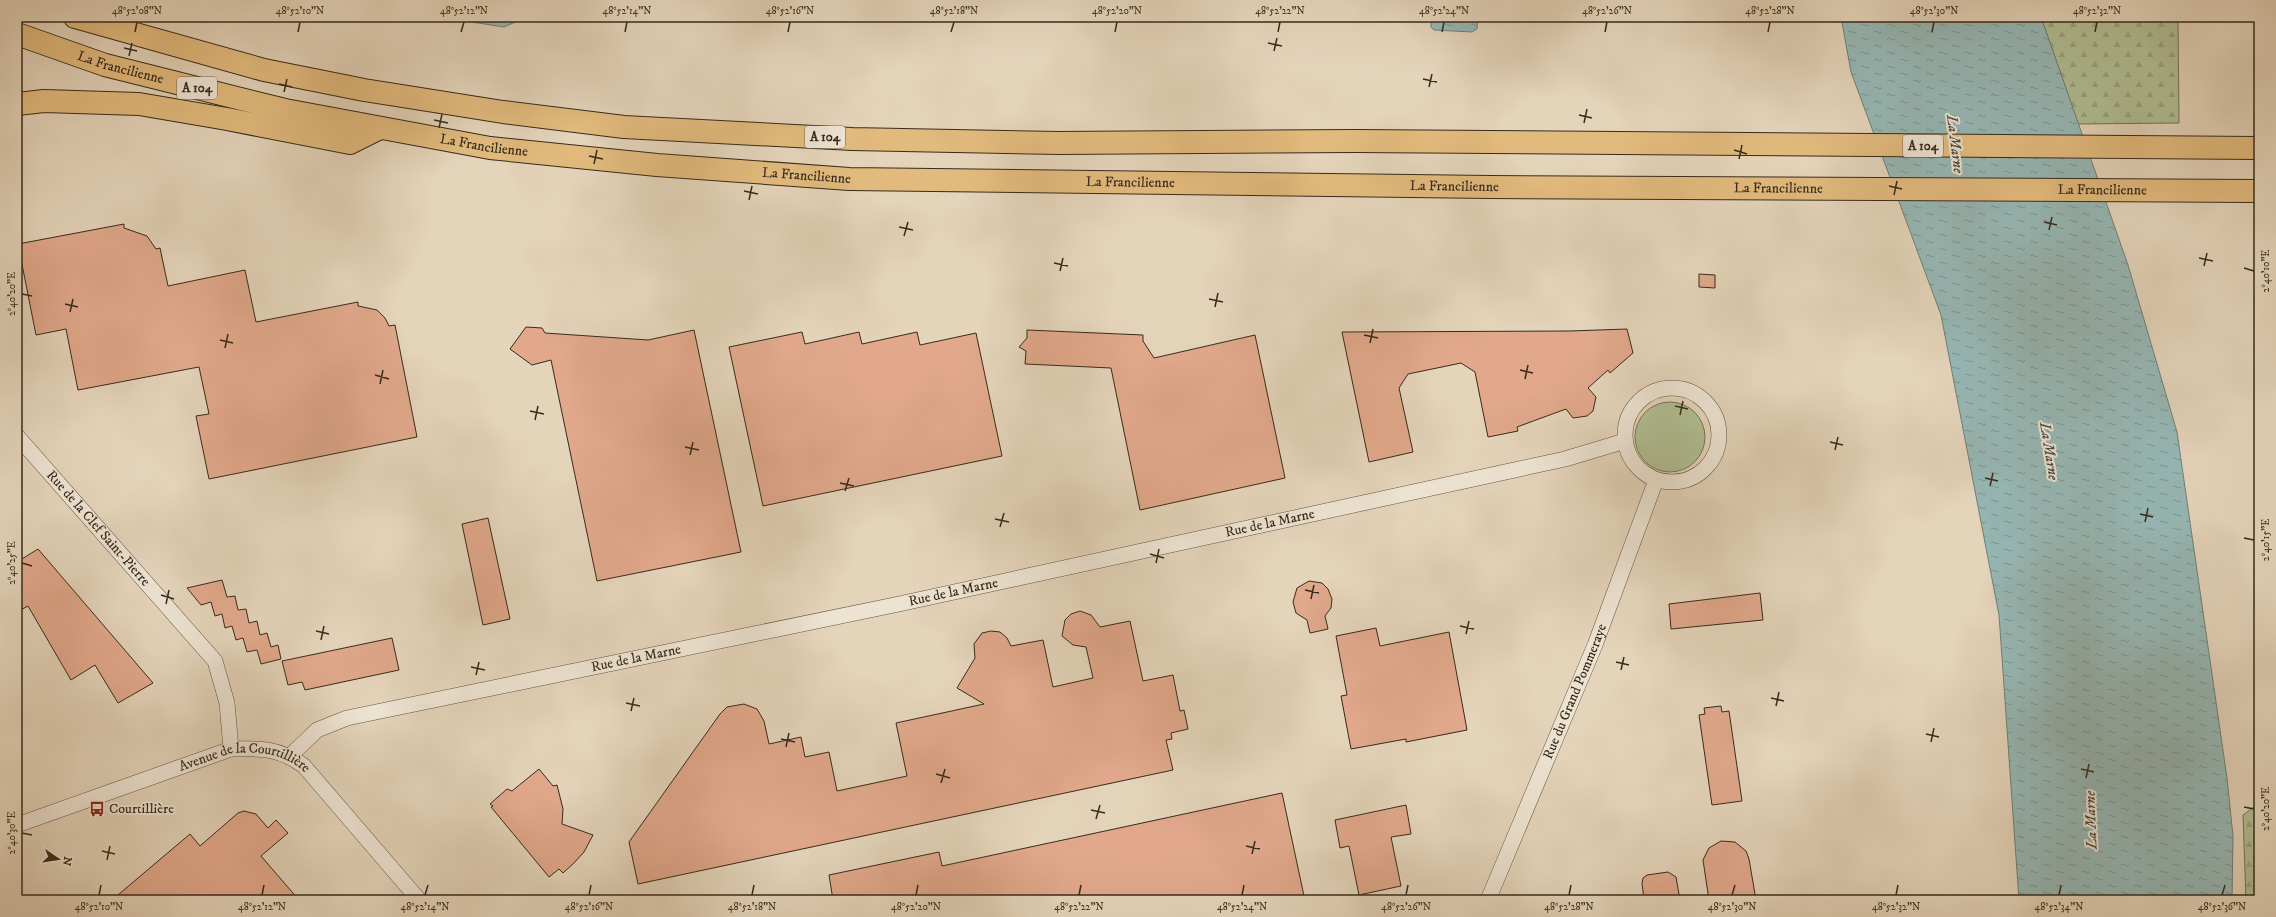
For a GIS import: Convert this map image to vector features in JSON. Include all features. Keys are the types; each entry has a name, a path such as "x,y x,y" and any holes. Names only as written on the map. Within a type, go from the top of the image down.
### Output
{"highway":[{"name":"A 104","path":"75,17 264,70 357,88 503,112 624,127 852,139 1059,143 1356,141 2259,148"},
{"name":"La Francilienne","path":"17,34 105,65 285,110 490,148 657,165 850,178 1585,187 2259,191"},
{"path":"17,104 44,101 139,104 227,119 350,143 380,128"}],"street":[{"path":"1673,388 1689,391 1703,400 1713,412 1718,428 1718,444 1713,459 1702,472 1688,480 1672,483 1656,480 1644,474 1635,465 1628,454 1625,441 1626,424 1632,410 1643,398 1657,390 1673,388"},
{"name":"Rue de la Clef Saint-Pierre","path":"17,436 215,660 227,702 231,749"},
{"name":"Rue de la Marne","path":"290,756 317,730 347,718 922,599 1565,459 1625,441"},
{"name":"Rue du Grand Pommeraye","path":"1488,900 1595,645 1656,480"},
{"name":"Avenue de la Courtillière","path":"17,825 231,749 254,748 290,756 304,766 419,900"}],"green space":[{"path":"2041,17 2178,17 2179,123 2078,124"},
{"path":"1663,402 1677,402 1690,408 1699,417 1705,430 1703,450 1695,462 1677,472 1663,472 1650,466 1641,457 1635,444 1635,430 1641,417 1650,408"},
{"path":"2259,803 2259,900 2246,900 2243,815"}],"water":[{"path":"439,17 521,17 520,20 504,27"},
{"path":"1431,17 1478,17 1477,29 1472,32 1434,30 1431,27"},
{"name":"La Marne","path":"1841,17 2041,17 2128,265 2177,432 2227,778 2233,836 2232,900 2019,900 1999,615 1941,315 1851,72"}],"building":[{"path":"124,224 124,228 147,236 156,249 160,248 168,286 245,270 256,322 358,302 358,306 377,310 385,318 389,326 395,325 417,437 209,479 196,416 209,414 199,367 78,390 66,329 36,335 18,244"},
{"path":"1699,274 1715,275 1715,288 1699,287"},
{"path":"526,327 542,328 545,333 648,340 694,330 741,552 597,581 551,360 532,365 510,349"},
{"path":"1627,329 1633,353 1610,373 1608,370 1588,388 1596,397 1593,411 1587,416 1573,418 1566,409 1517,427 1518,431 1488,437 1475,372 1461,363 1408,374 1399,388 1413,452 1369,462 1342,332 1570,331"},
{"path":"1027,330 1143,335 1143,341 1154,358 1255,335 1285,478 1140,510 1111,368 1025,364 1026,351 1019,347 1027,338"},
{"path":"802,332 805,344 859,332 862,344 917,332 920,345 976,333 1002,456 763,506 729,347"},
{"path":"488,518 510,619 483,625 462,524"},
{"path":"38,549 153,683 118,703 95,665 71,680 28,606 17,612 17,562"},
{"path":"222,580 227,597 235,596 238,610 246,609 249,623 257,621 260,635 267,633 271,647 278,645 281,659 261,664 257,650 247,652 243,638 236,640 232,626 225,628 222,614 215,616 211,602 201,605 187,588"},
{"path":"1309,581 1322,583 1328,589 1332,599 1331,608 1325,616 1328,629 1310,633 1307,620 1296,613 1293,602 1297,588"},
{"path":"1760,593 1763,620 1671,629 1669,604"},
{"path":"1080,611 1091,615 1100,627 1130,621 1143,681 1173,675 1180,711 1184,710 1188,729 1171,733 1172,739 1166,740 1173,770 638,884 629,842 720,714 727,707 744,704 757,709 764,721 769,744 801,737 805,757 829,752 837,791 907,776 896,723 984,704 957,688 975,658 974,644 982,633 991,631 1000,632 1007,638 1011,646 1043,640 1053,687 1093,678 1086,647 1073,645 1062,636 1065,620 1071,614"},
{"path":"1376,628 1380,646 1449,632 1467,730 1406,742 1406,739 1351,749 1341,696 1347,695 1336,636"},
{"path":"392,638 399,670 305,690 302,682 288,685 282,661"},
{"path":"1721,706 1722,712 1729,711 1742,801 1712,805 1699,715 1705,714 1704,708"},
{"path":"539,769 553,786 557,785 563,809 562,824 593,835 584,852 574,863 563,873 559,869 549,877 490,804 507,789 512,791"},
{"path":"1282,793 1304,896 1284,900 833,900 829,875 939,852 942,866"},
{"path":"1406,805 1411,834 1391,837 1401,886 1359,895 1349,846 1340,848 1335,820"},
{"path":"244,811 256,814 268,828 276,820 288,833 261,856 299,900 112,900 190,834 200,846 238,813"},
{"path":"1721,841 1735,842 1746,851 1749,859 1756,900 1709,900 1703,860 1709,848"},
{"path":"1668,872 1676,877 1680,900 1644,900 1642,883 1643,878 1647,875"}],"place":[{"name":"Courtillière","path":"97,809"}]}
